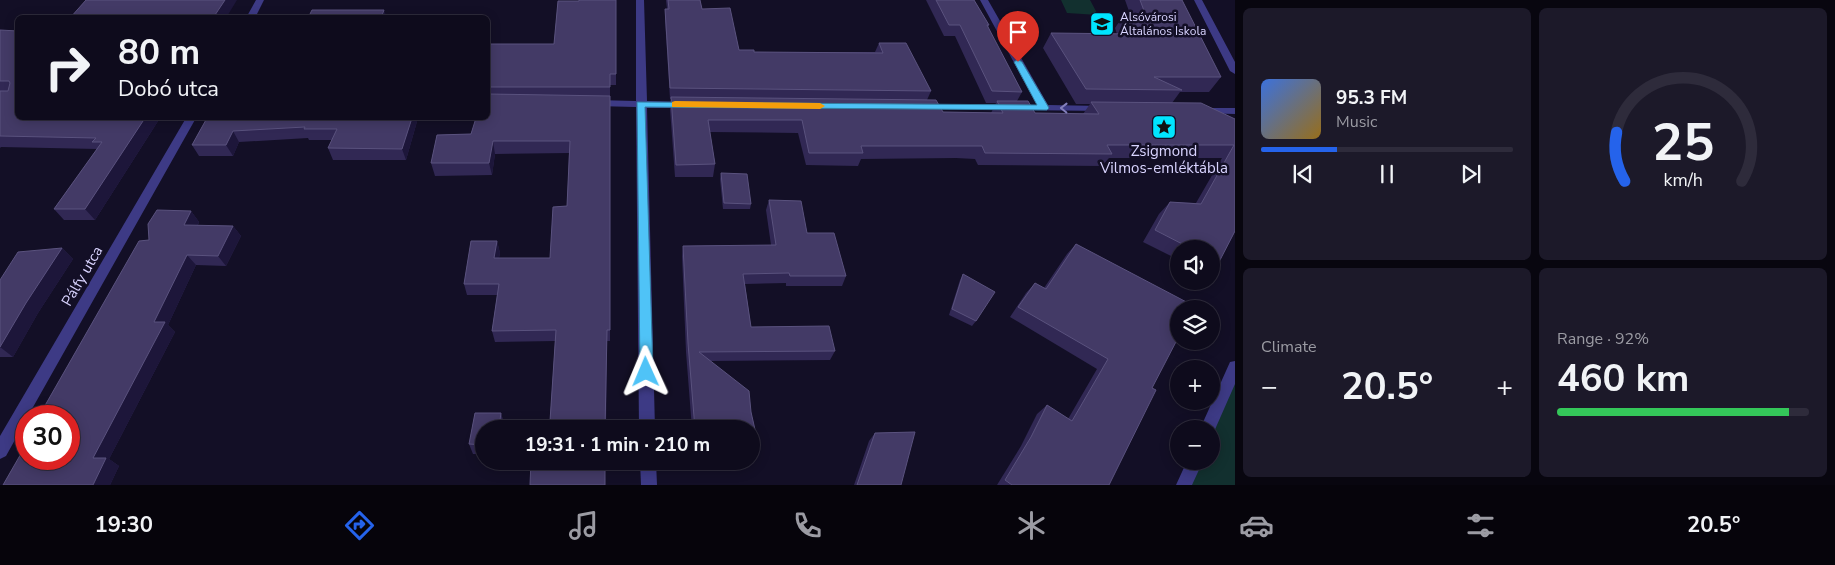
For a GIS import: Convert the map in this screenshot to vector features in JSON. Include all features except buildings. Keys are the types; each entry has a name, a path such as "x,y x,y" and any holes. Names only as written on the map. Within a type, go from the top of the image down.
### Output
{"street":[{"path":"252,15 260,0"},
{"path":"640,0 647,420"},
{"path":"984,0 1044,108"},
{"path":"1198,0 1235,72"},
{"path":"583,103 700,105"},
{"path":"916,107 1113,109"},
{"path":"1192,110 1235,111"},
{"name":"Pálfy utca","path":"0,451 191,120"},
{"path":"1212,420 1235,366"},
{"path":"648,470 648,485"},
{"path":"1184,485 1191,470"}],"green space":[{"path":"1061,0 1090,0 1098,15 1067,13"},
{"path":"1235,367 1235,485 1184,485 1191,470 1220,470 1220,420 1214,420 1220,410"}],"slow traffic":[{"path":"675,104 820,106"}],"place":[{"name":"Alsóvárosi Általános Iskola","path":"1102,24"},
{"name":"Zsigmond Vilmos-emléktábla","path":"1164,127"}],"route":[{"path":"646,372 641,104 1044,108 1018,62"}]}
